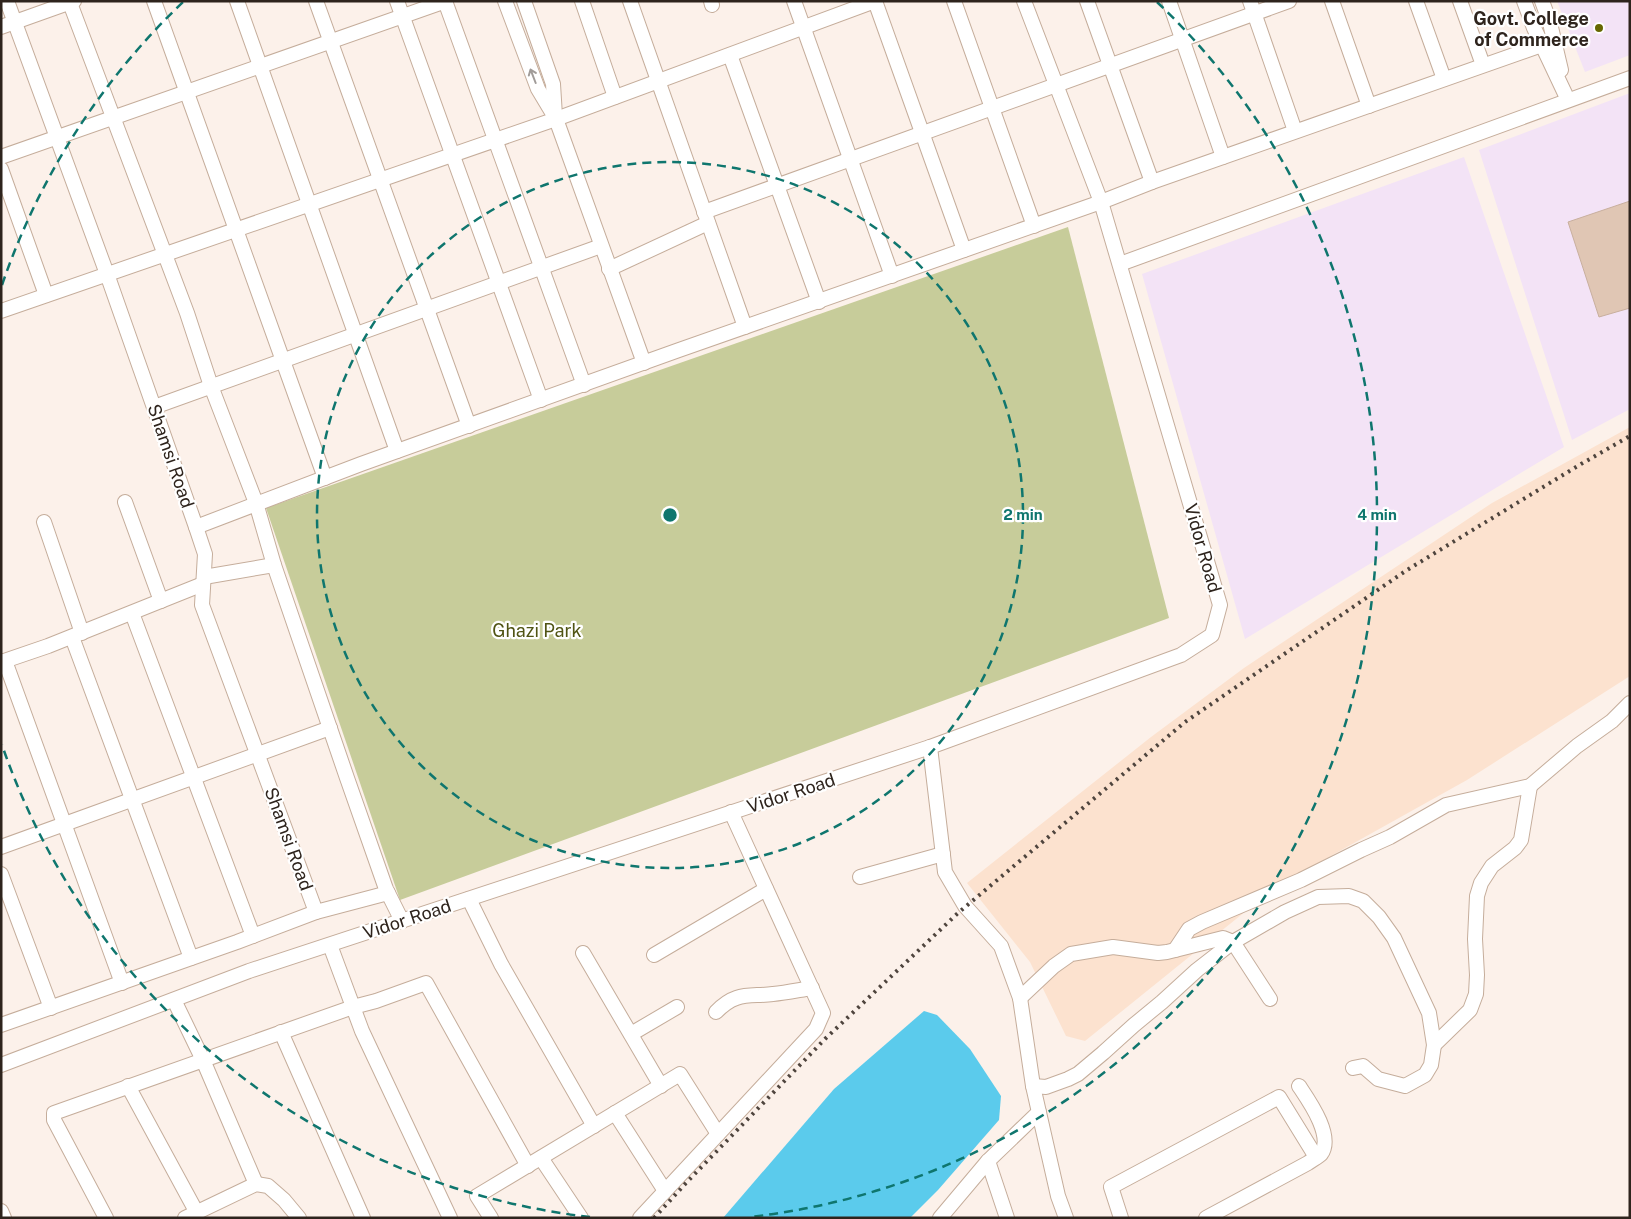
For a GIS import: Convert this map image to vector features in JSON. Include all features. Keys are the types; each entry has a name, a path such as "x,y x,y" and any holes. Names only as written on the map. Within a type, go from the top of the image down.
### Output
{"street":[{"name":"Shamsi Road","path":"8,1 107,274 205,554 202,606 316,912"},
{"path":"154,1 325,478"},
{"path":"237,1 398,451"},
{"path":"316,1 469,426"},
{"path":"397,1 541,400"},
{"path":"1,157 445,1 584,385"},
{"path":"504,1 538,89 556,119 644,363"},
{"path":"524,1 553,84 556,119"},
{"path":"582,1 616,97"},
{"path":"630,1 745,327"},
{"path":"794,1 892,276"},
{"path":"1,311 556,119 875,1 964,250"},
{"path":"954,1 1034,226"},
{"name":"Vidor Road","path":"1,1065 250,971 930,747 1182,655 1212,635 1220,605 1120,264 1101,202 1024,1"},
{"path":"1087,1 1152,182"},
{"path":"1169,1 1223,157"},
{"path":"609,269 706,218 777,186 1182,40 1252,8 1290,1"},
{"path":"1332,1 1369,106"},
{"path":"1416,1 1444,79"},
{"path":"1460,1 1482,66"},
{"path":"1524,1 1534,28 1568,100"},
{"path":"1542,1 1550,23 1568,100"},
{"path":"1,27 72,2 113,118 187,313 211,386 256,503 274,565 330,728 388,893 402,921"},
{"path":"1252,8 1295,132"},
{"path":"196,527 398,451 1542,45"},
{"path":"730,55 819,302"},
{"path":"1120,264 1630,78"},
{"path":"1,169 46,295"},
{"path":"154,407 601,246"},
{"path":"125,502 161,601"},
{"path":"44,522 77,635 132,800 191,958"},
{"path":"122,983 3,662 77,635 161,601 204,581 274,565"},
{"path":"132,612 253,936"},
{"path":"1175,950 1189,929 1202,922 1301,880 1361,850 1390,838 1446,805 1530,786 1578,746 1612,721 1630,703"},
{"path":"1,847 330,728"},
{"path":"930,747 945,872 966,906 1001,946 1020,998 1033,1086 1058,1196 1066,1218"},
{"path":"1434,1045 1470,1010 1476,994 1475,939 1478,896 1481,883 1492,866 1515,848 1521,840 1530,786"},
{"path":"640,1218 816,1029 823,1013 731,812"},
{"path":"860,876 943,854"},
{"path":"1,874 51,1008"},
{"path":"654,955 766,889"},
{"path":"1,1026 316,912 388,893"},
{"path":"1033,1086 1046,1087 1078,1074 1197,970 1233,942 1285,912 1318,897 1349,896 1363,901 1379,917 1394,938 1429,1013 1434,1045 1431,1064 1425,1075 1405,1086 1378,1079 1363,1066 1353,1068"},
{"path":"469,899 502,964 594,1126"},
{"path":"1020,998 1054,966 1071,954 1113,947 1158,953 1223,938 1233,942 1270,999"},
{"path":"330,945 366,1040 450,1218"},
{"path":"583,953 661,1086"},
{"path":"106,1218 54,1120 54,1113 426,982 528,1166"},
{"path":"716,1012 724,1004 744,995 771,994 812,988"},
{"path":"174,1000 203,1060 256,1184"},
{"path":"631,1034 677,1007"},
{"path":"281,1032 363,1218"},
{"path":"491,1218 477,1196 680,1074 718,1134"},
{"path":"128,1086 191,1215 256,1184 268,1186 284,1200 299,1218"},
{"path":"1206,1218 1308,1163 1321,1153 1324,1144 1324,1133 1314,1111 1299,1086"},
{"path":"1121,1218 1111,1187 1279,1097 1316,1157"},
{"path":"940,1218 988,1162 1039,1112"},
{"path":"615,1113 665,1191"},
{"path":"541,1158 581,1218"},
{"path":"988,1162 1007,1218"},
{"path":"1,1211 4,1218"}],"shaded area":[{"name":"Govt. College of Commerce","path":"1557,1 1630,1 1630,55 1585,72"},
{"path":"1630,93 1630,409 1572,440 1479,150"},
{"path":"1464,157 1564,447 1245,639 1142,274"},
{"path":"1630,427 1630,676 1467,780 1277,886 1085,1041 1066,1036 1030,962 967,883 1151,737 1244,668 1492,503"}],"green space":[{"name":"Ghazi Park","path":"1068,227 1169,618 400,900 266,508"}],"water":[{"path":"924,1011 937,1015 970,1049 1001,1096 999,1120 938,1190 910,1218 723,1218 834,1089"}],"building":[{"path":"1630,201 1630,308 1599,317 1568,222"}],"railway":[{"path":"654,1218 825,1039 958,913 1185,722 1407,570 1630,436"}],"place":[{"name":"Govt. College of Commerce","path":"1599,28"}]}
